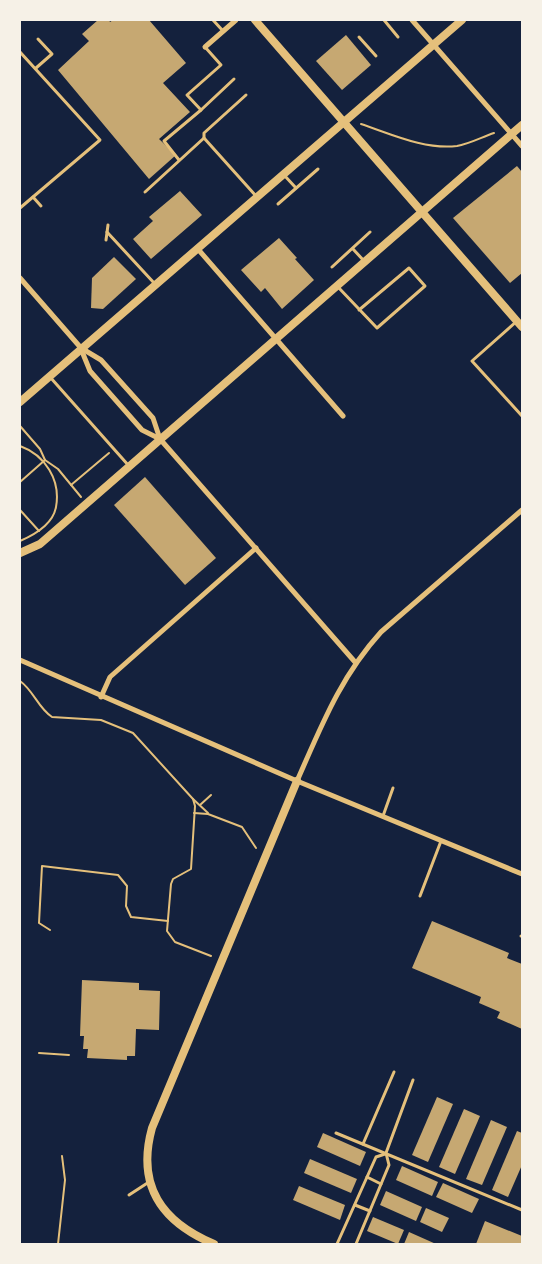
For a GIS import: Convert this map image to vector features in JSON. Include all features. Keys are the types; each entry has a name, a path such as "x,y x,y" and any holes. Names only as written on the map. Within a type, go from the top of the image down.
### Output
{"street":[{"path":"205,47 236,20"},
{"path":"255,20 520,324"},
{"path":"412,20 522,146"},
{"path":"20,402 256,196 284,175 462,20"},
{"path":"20,553 40,544 522,125"},
{"path":"196,248 344,416"},
{"path":"20,278 81,348 101,360 153,418 160,439"},
{"path":"81,348 90,371 96,379 142,430 160,439 355,662"},
{"path":"212,1244 188,1232 170,1218 158,1201 150,1181 146,1157 152,1128 297,781 338,692 355,662 381,632 522,510"},
{"path":"102,698 110,677 256,548"},
{"path":"20,660 102,698 522,874"}],"lane":[{"path":"214,20 223,31"},
{"path":"384,20 398,37"},
{"path":"359,37 376,56"},
{"path":"36,68 52,54 38,39"},
{"path":"201,110 187,95 222,65 205,47"},
{"path":"20,52 100,140 20,208"},
{"path":"179,160 164,141 234,80"},
{"path":"145,192 204,138 204,133 246,95"},
{"path":"204,138 256,196"},
{"path":"278,204 318,169"},
{"path":"284,175 296,188"},
{"path":"33,197 41,206"},
{"path":"106,240 108,225"},
{"path":"107,232 155,284"},
{"path":"332,267 370,232"},
{"path":"353,249 365,262"},
{"path":"338,286 359,310 377,328 425,286 410,268 359,310"},
{"path":"520,324 472,361 522,416"},
{"path":"49,376 129,466"},
{"path":"383,816 393,788"},
{"path":"420,896 441,840"},
{"path":"363,1144 394,1072"},
{"path":"356,1244 389,1165 386,1153 413,1080"},
{"path":"336,1133 522,1210"},
{"path":"337,1244 376,1157 386,1153"},
{"path":"367,1177 381,1184"},
{"path":"129,1196 150,1181"},
{"path":"355,1205 370,1211"}],"path":[{"path":"361,124 420,143 443,147 459,146 494,133"},
{"path":"20,426 40,449 45,460 54,481 56,509 39,531 20,541"},
{"path":"20,446 32,450 58,469 81,497"},
{"path":"71,485 114,449"},
{"path":"20,482 45,460"},
{"path":"20,510 39,531"},
{"path":"20,681 31,690 45,712 52,717 101,720 133,733 208,814"},
{"path":"200,805 211,795"},
{"path":"193,800 191,869 173,880 167,931 175,942 211,956"},
{"path":"194,813 208,814 242,827 256,848"},
{"path":"50,930 39,923 42,866 118,875 127,886 126,906 131,918 168,921"},
{"path":"39,1053 69,1054"},
{"path":"58,1244 65,1180 62,1156"}],"building":[{"path":"98,20 109,20 110,22 113,20 149,20 186,63 163,83 190,112 159,139 176,155 149,179 58,70 89,41 82,34"},
{"path":"346,35 371,65 342,90 316,61"},
{"path":"517,166 522,172 522,273 510,283 453,218"},
{"path":"180,191 202,215 151,259 133,239 153,221 149,217"},
{"path":"279,238 314,280 282,309 265,288 261,292 241,270"},
{"path":"114,257 136,279 103,309 91,308 92,278"},
{"path":"145,477 216,558 185,585 114,505"},
{"path":"432,921 509,953 507,958 522,964 522,1029 497,1018 500,1012 479,1003 481,997 412,968"},
{"path":"82,980 139,983 139,990 160,991 159,1030 136,1029 135,1056 127,1056 127,1060 87,1058 88,1049 83,1049 84,1036 80,1036"},
{"path":"437,1097 453,1104 428,1162 412,1155"},
{"path":"464,1109 480,1116 455,1174 439,1167"},
{"path":"491,1120 507,1127 482,1185 466,1179"},
{"path":"517,1131 522,1133 522,1165 508,1197 492,1190"},
{"path":"323,1133 366,1152 360,1166 317,1147"},
{"path":"310,1159 357,1179 351,1193 304,1173"},
{"path":"402,1166 438,1182 432,1196 396,1180"},
{"path":"443,1183 479,1199 472,1213 436,1197"},
{"path":"299,1186 345,1205 340,1220 293,1200"},
{"path":"386,1191 422,1207 416,1221 380,1205"},
{"path":"426,1208 449,1218 442,1232 420,1222"},
{"path":"373,1217 404,1230 398,1244 367,1231"},
{"path":"485,1221 522,1236 522,1244 476,1244"},
{"path":"409,1232 436,1244 404,1244"}]}
